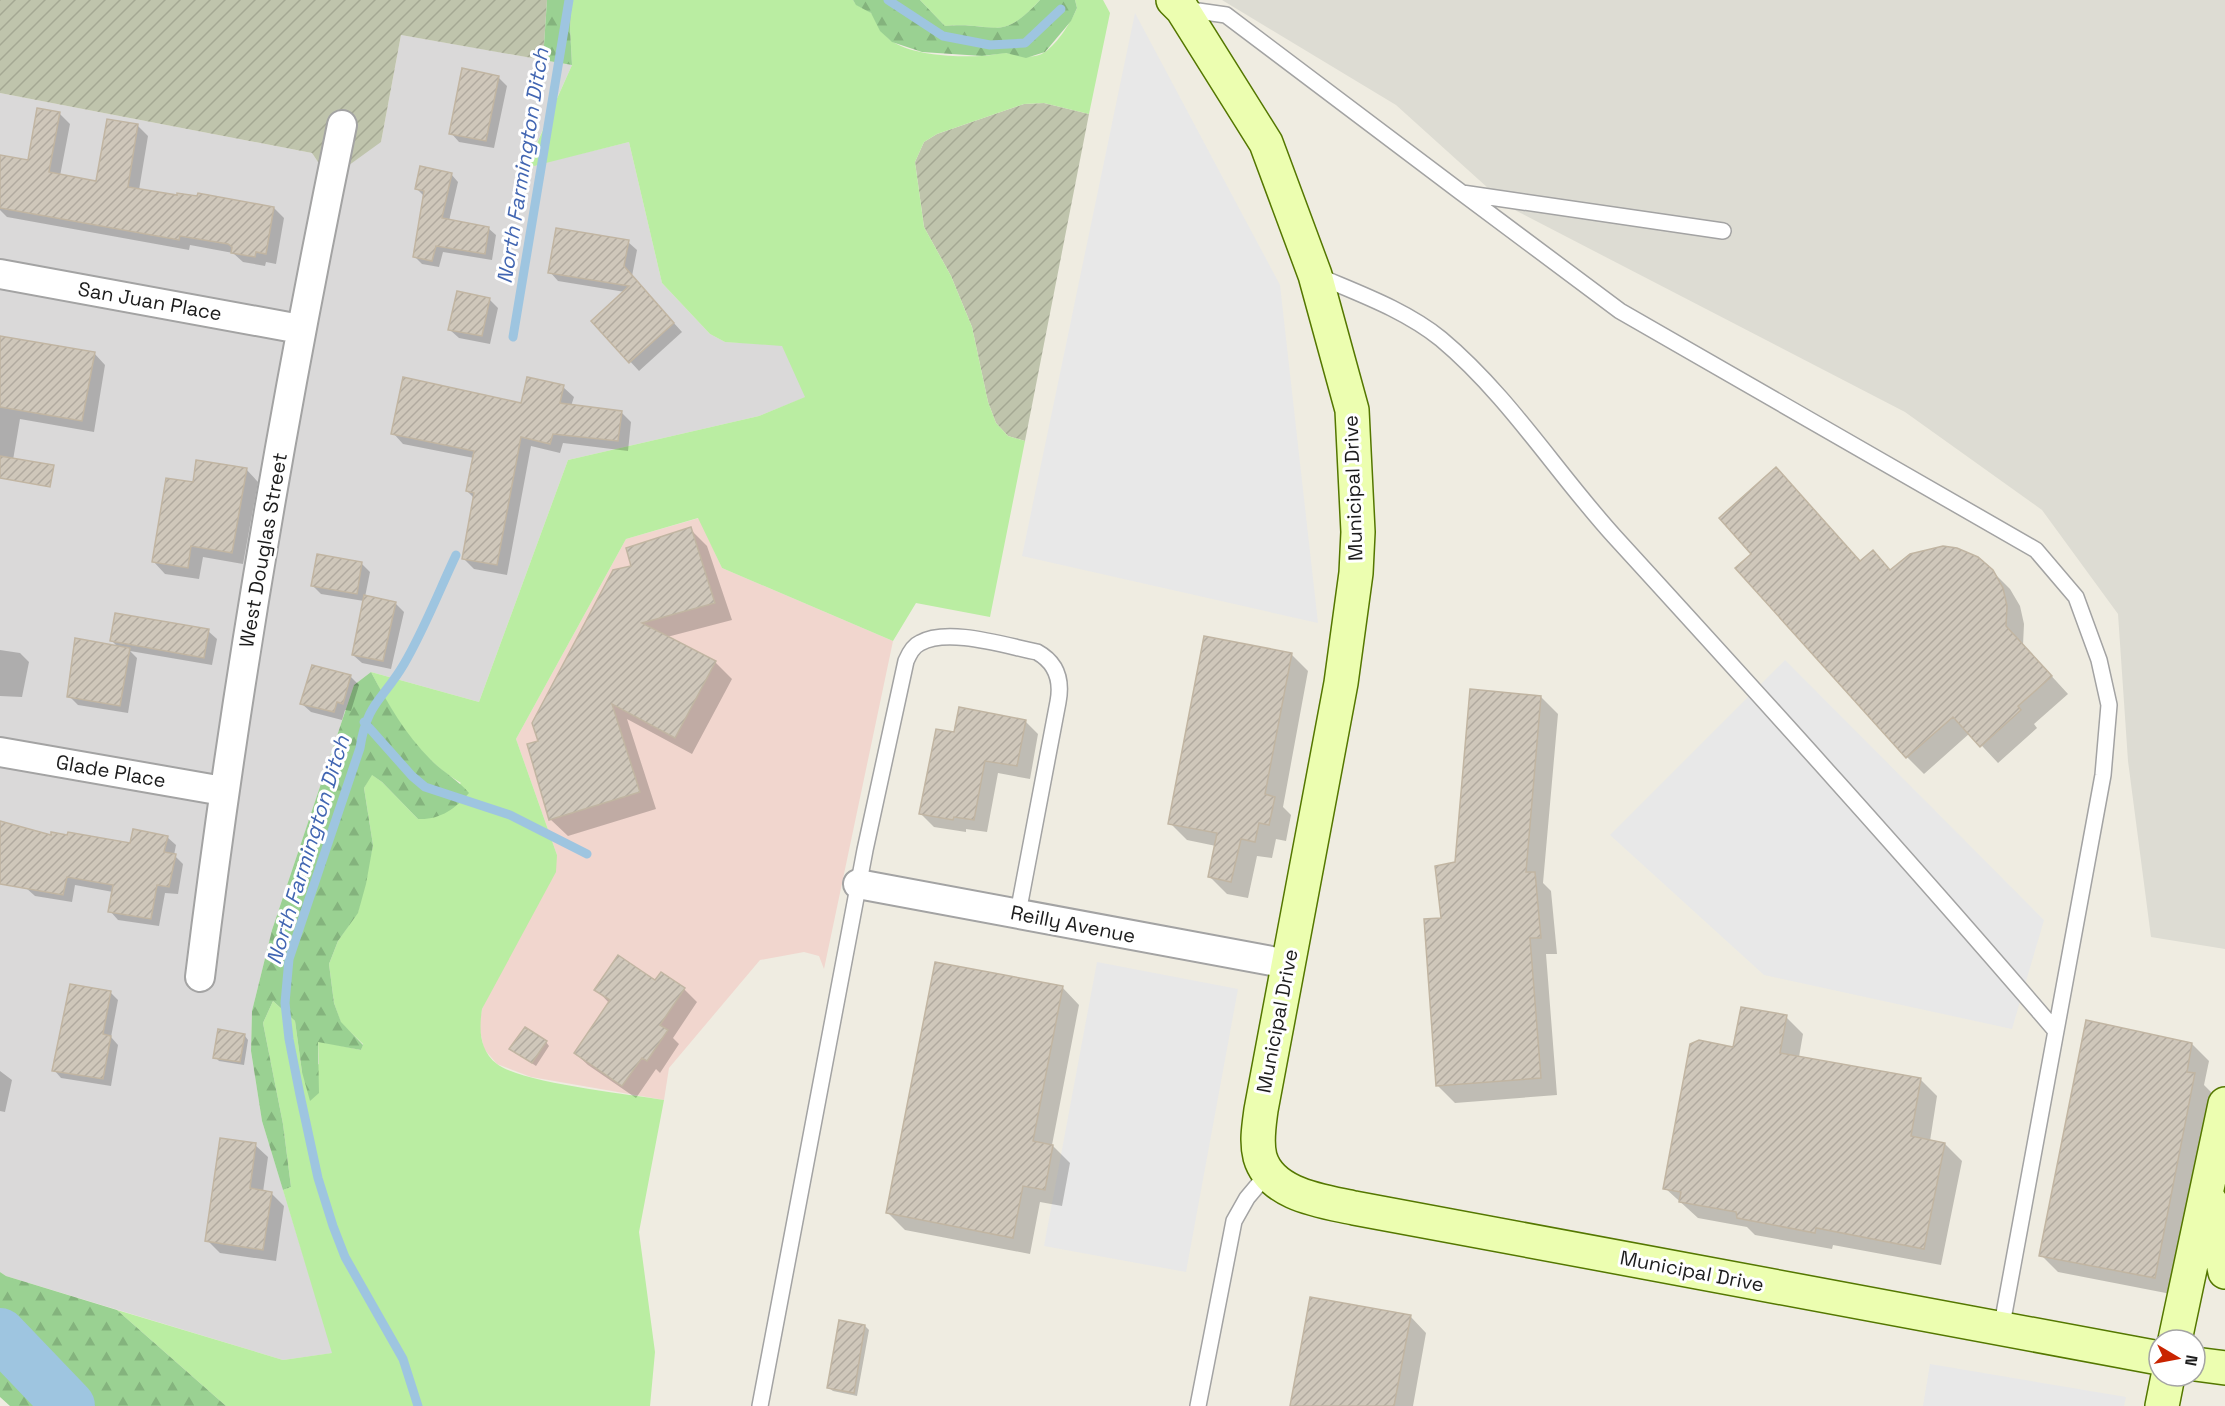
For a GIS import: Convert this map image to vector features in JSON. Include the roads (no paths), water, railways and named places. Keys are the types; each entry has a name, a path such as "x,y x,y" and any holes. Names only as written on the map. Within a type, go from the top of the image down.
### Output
{"main road":[{"name":"Municipal Drive","path":"1177,4 1266,143 1315,275 1352,410 1358,532 1356,573 1341,683 1258,1138 1260,1157 1268,1173 1287,1189 1311,1198 1354,1208 2147,1356"},
{"path":"2178,1328 2225,1104"},
{"path":"2207,1189 2225,1272"},
{"path":"2207,1366 2225,1368"},
{"path":"2162,1406 2166,1388"}],"street":[{"name":"West Douglas Street","path":"200,977 223,791 300,329 342,125"},
{"name":"San Juan Place","path":"0,274 300,329"},
{"name":"Glade Place","path":"0,752 223,791"},
{"name":"Reilly Avenue","path":"858,884 1288,964"}],"lane":[{"path":"1177,4 1226,15 1620,311 2036,550 2076,597 2098,660 2109,705 2103,775 2001,1330"},
{"path":"1462,193 1723,231"},
{"path":"1315,275 1400,312 1440,339 1491,388 1586,505 1908,858 2055,1030"},
{"path":"760,1406 858,884 906,661 918,644 931,638 942,636 1037,652 1047,657 1055,668 1059,680 1058,702 1017,913"},
{"path":"1198,1406 1234,1221 1247,1198 1268,1173"}],"waterway":[{"name":"North Farmington Ditch","path":"513,337 569,0"},
{"path":"888,0 943,36 990,45 1025,43 1061,9"},
{"name":"North Farmington Ditch","path":"418,1406 403,1359 345,1257 333,1226 318,1178 300,1095 289,1039 285,1003 289,959 367,721 371,711 411,651 456,555"},
{"path":"364,722 412,776 425,787 510,815 587,854"},
{"path":"0,1334 69,1406"}]}
